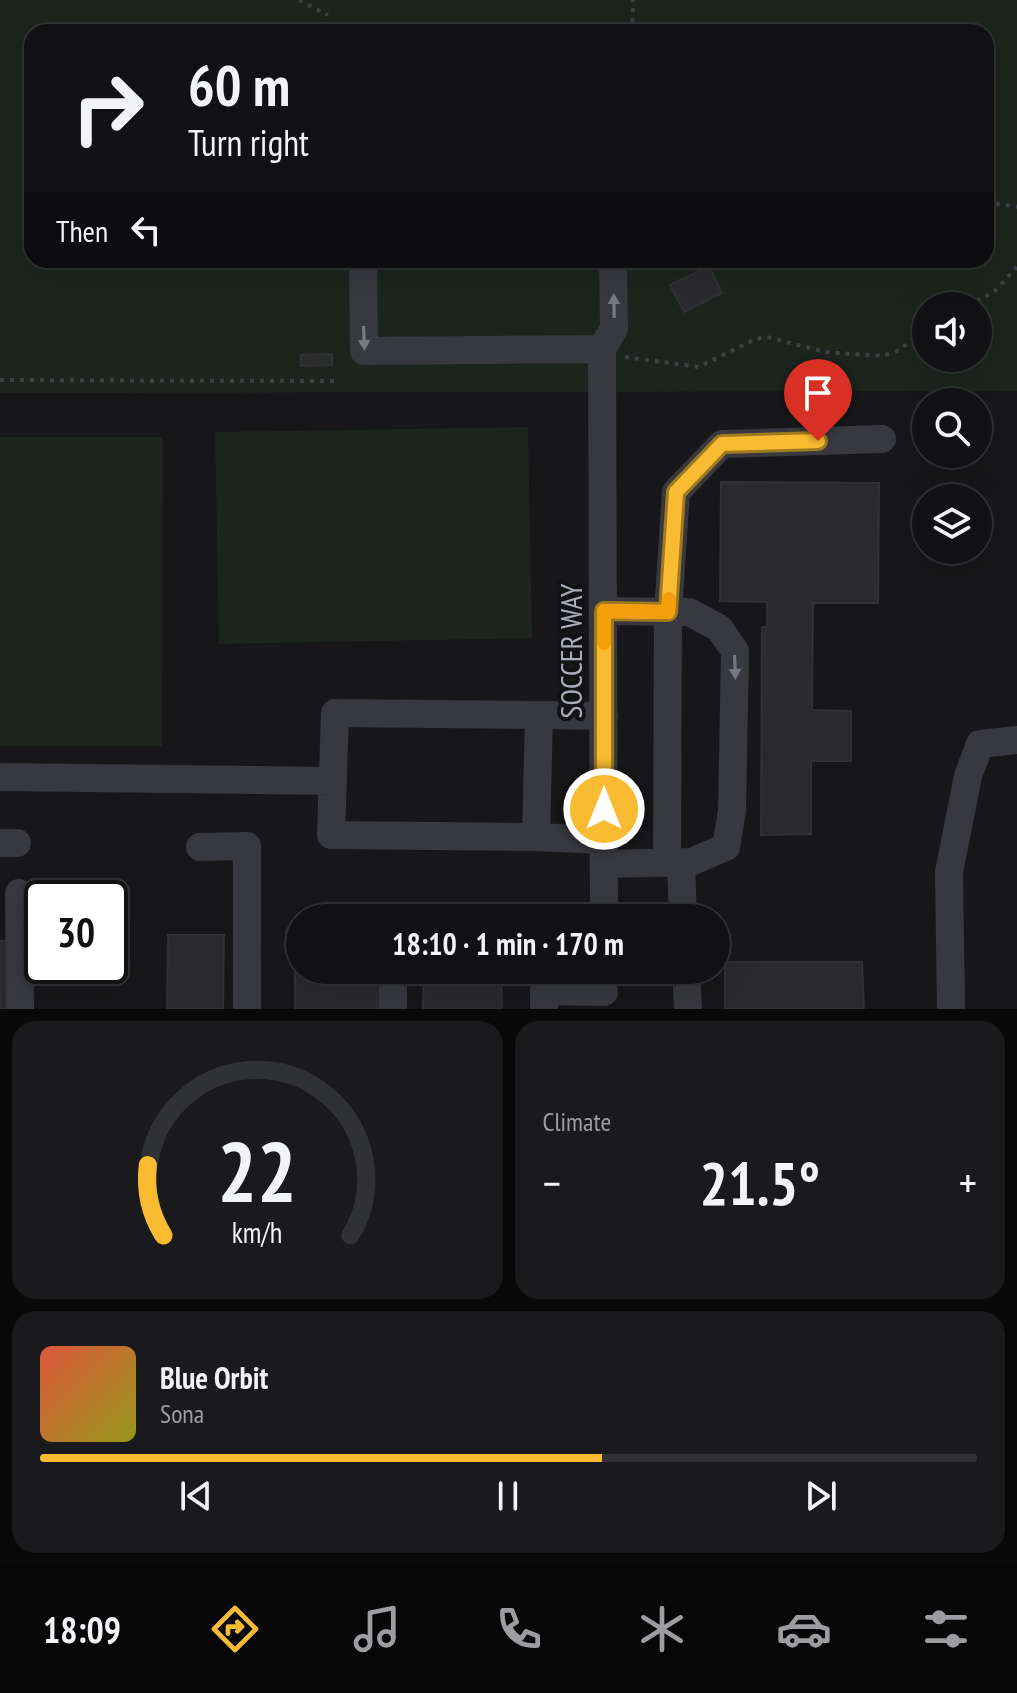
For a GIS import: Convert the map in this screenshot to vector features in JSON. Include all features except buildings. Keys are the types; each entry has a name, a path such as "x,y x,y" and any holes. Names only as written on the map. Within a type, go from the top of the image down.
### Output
{"street":[{"path":"363,268 364,351 614,353"},
{"name":"SOCCER WAY","path":"604,904 603,384 614,353 613,268"},
{"path":"681,904 674,862 668,612 676,492 722,444 882,439"},
{"path":"604,611 689,612 719,628 735,651 732,811 726,847 691,862 674,862 604,852 536,837 331,835 335,713 604,716"},
{"path":"536,837 539,715"},
{"path":"951,1009 949,872 968,776 980,744 1017,740"},
{"path":"0,777 333,781"},
{"path":"200,847 247,846 247,1009"},
{"path":"19,893 20,1009"},
{"path":"393,984 393,1009"},
{"path":"687,984 688,1009"},
{"path":"544,1009 544,991 604,990"}],"path":[{"path":"299,0 328,15"},
{"path":"632,24 633,0"},
{"path":"994,203 1017,207"},
{"path":"992,293 1017,267"},
{"path":"614,353 699,367 755,339 767,337 843,355 883,356 899,350 912,340"},
{"path":"0,380 334,381"}],"shaded area":[{"path":"0,0 1017,0 1017,391 912,388 912,391 0,393"},
{"path":"528,427 532,638 219,644 215,432"},
{"path":"0,437 163,437 162,746 0,746"}],"slow traffic":[{"path":"604,643 604,611 668,612 669,599"}],"route":[{"path":"604,809 604,611 668,612 676,492 722,444 818,441"}]}
